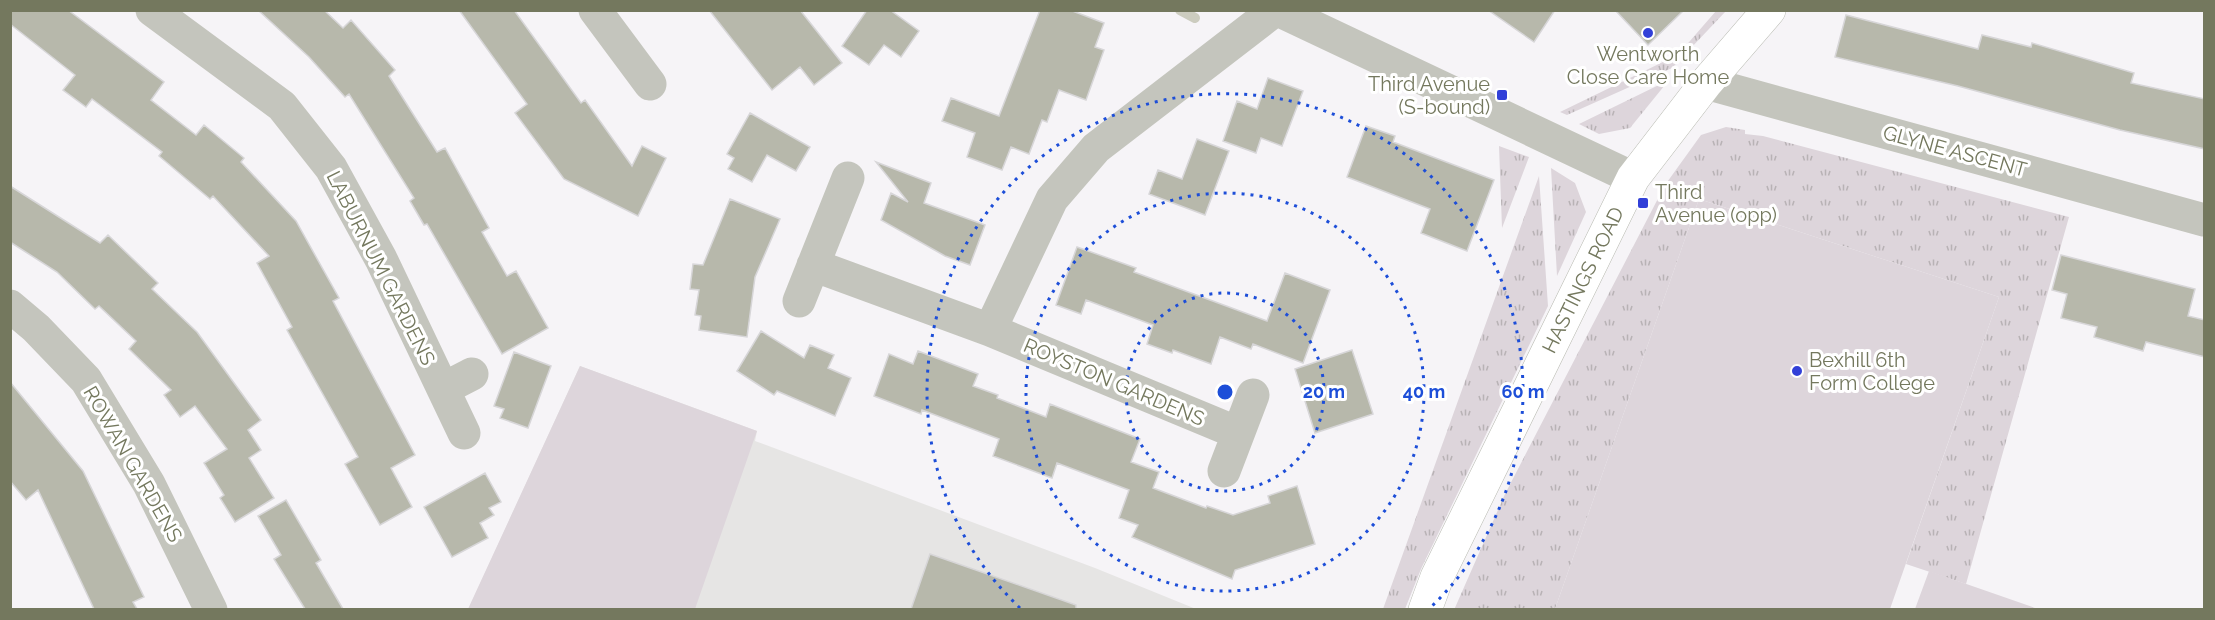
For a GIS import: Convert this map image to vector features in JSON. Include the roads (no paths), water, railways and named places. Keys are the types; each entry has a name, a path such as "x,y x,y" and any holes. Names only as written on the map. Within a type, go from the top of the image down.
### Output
{"main road":[{"name":"HASTINGS ROAD","path":"1425,609 1437,577 1633,178 1706,83 1769,10"}],"street":[{"name":"LABURNUM GARDENS","path":"152,10 282,106 331,168 381,260 464,433"},
{"path":"595,10 630,73"},
{"path":"990,330 1052,199 1096,148 1277,10 1633,178"},
{"name":"GLYNE ASCENT","path":"1706,83 2205,220"},
{"path":"799,301 848,178"},
{"name":"ROYSTON GARDENS","path":"813,265 990,330 1238,433"},
{"name":"ROWAN GARDENS","path":"10,306 36,328 86,380 149,484 211,609"},
{"name":"LABURNUM GARDENS","path":"443,389 472,374"},
{"path":"1224,471 1253,395"}],"waterway":[{"path":"1180,10 1195,18"}],"place":[{"name":"Wentworth Close Care Home","path":"1648,33"},
{"name":"Third Avenue (S-bound)","path":"1502,95"},
{"name":"Third Avenue (opp)","path":"1643,203"},
{"name":"Bexhill 6th Form College","path":"1797,371"}]}
